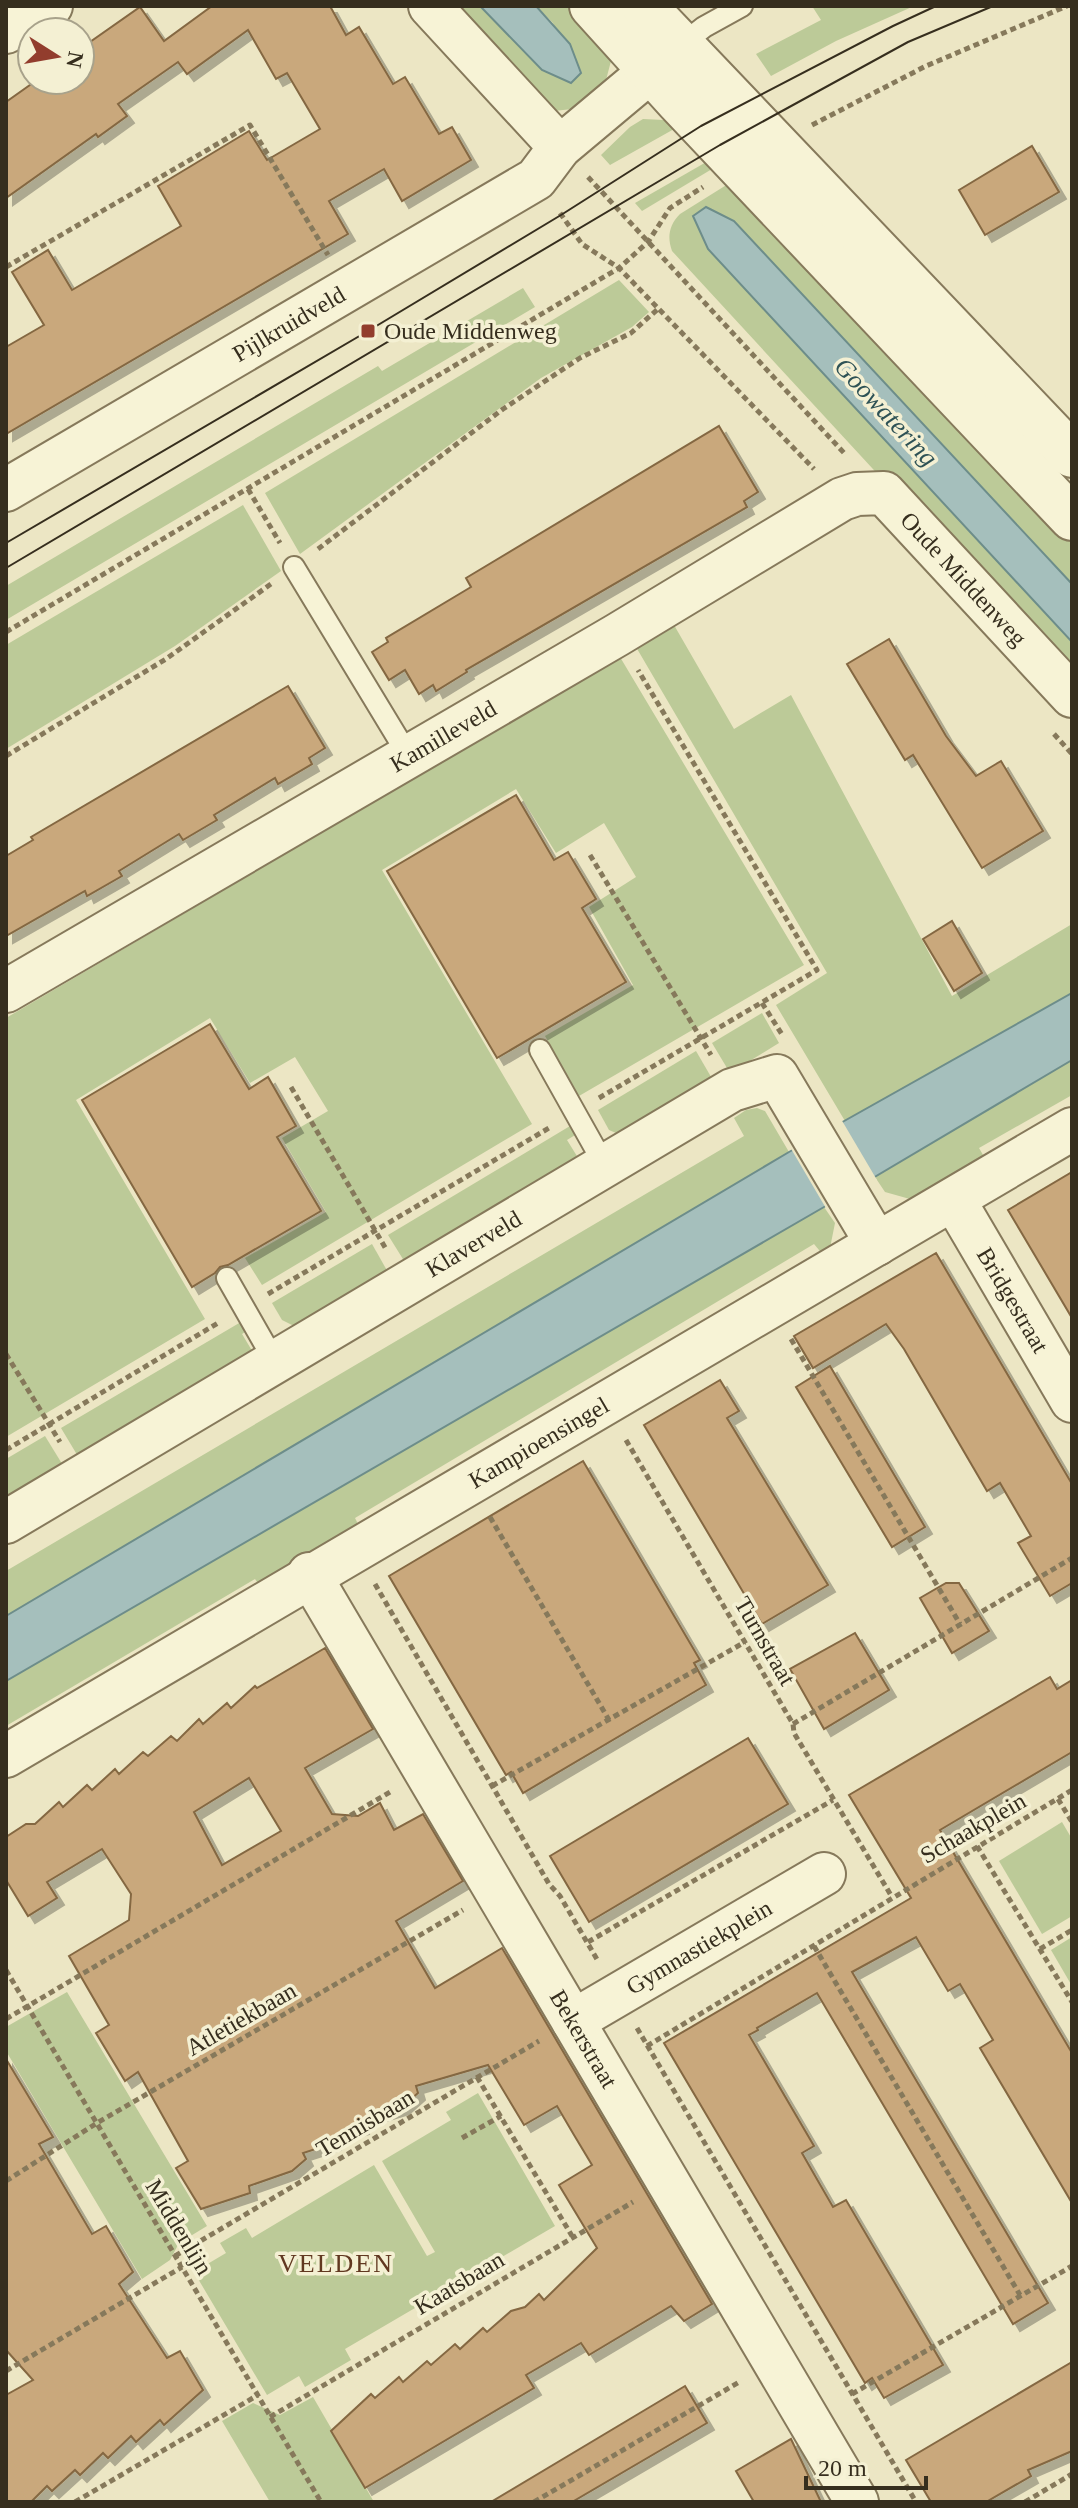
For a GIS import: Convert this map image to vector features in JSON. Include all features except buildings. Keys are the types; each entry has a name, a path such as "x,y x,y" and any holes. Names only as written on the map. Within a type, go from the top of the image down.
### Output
{"street":[{"path":"6,32 51,6"},
{"path":"430,6 548,163"},
{"path":"592,6 666,58 1072,455"},
{"path":"644,6 666,58 738,165 1072,518"},
{"name":"Pijlkruidveld","path":"6,490 348,289 548,163 666,58"},
{"name":"Kamilleveld","path":"6,991 617,635 842,499 857,494 884,493"},
{"name":"Oude Middenweg","path":"884,493 1072,696"},
{"name":"Klaverveld","path":"6,1522 732,1090 777,1076 867,1226"},
{"name":"Kampioensingel","path":"6,1756 309,1574 605,1405 771,1305 867,1226 954,1200 1072,1129"},
{"name":"Bridgestraat","path":"954,1200 1072,1401"},
{"name":"Bekerstraat","path":"309,1574 857,2502"},
{"name":"Gymnastiekplein","path":"573,2021 824,1874"}],"lane":[{"path":"666,58 704,27 742,6"},
{"path":"294,567 408,755"},
{"path":"540,1050 605,1166"},
{"path":"227,1278 275,1362"}],"path":[{"path":"830,116 926,66 1067,6"},
{"path":"6,267 250,125 348,289"},
{"name":"Oude Middenweg","path":"548,163 648,242 884,493"},
{"path":"548,163 582,244 619,268 842,499"},
{"path":"6,632 619,268 648,242 670,208 738,165"},
{"path":"6,756 166,659 503,409 580,358 631,333 659,308"},
{"path":"248,489 294,567"},
{"path":"6,1450 817,970 634,665"},
{"path":"1052,732 1072,754"},
{"path":"590,855 732,1090"},
{"path":"291,1087 407,1284"},
{"path":"771,1305 960,1624"},
{"path":"6,1354 81,1478"},
{"name":"Turnstraat","path":"605,1405 892,1897"},
{"path":"469,1482 609,1720"},
{"path":"355,1549 491,1787 588,1942 916,2502"},
{"path":"793,1724 1072,1558"},
{"path":"491,1787 745,1642"},
{"path":"6,2019 425,1771"},
{"name":"Schaakplein","path":"892,1897 1072,1790"},
{"path":"1058,1799 1072,1822"},
{"path":"588,1942 833,1800"},
{"path":"977,1846 1072,2002"},
{"name":"Atletiekbaan","path":"6,2181 97,2123 496,1891"},
{"path":"647,2046 892,1897"},
{"path":"1040,1949 1072,1930"},
{"path":"814,1946 1020,2295"},
{"name":"Middenlijn","path":"6,1970 321,2502"},
{"name":"Tennisbaan","path":"175,2256 573,2021"},
{"path":"477,2077 572,2236"},
{"path":"462,2138 501,2116"},
{"name":"Kaatsbaan","path":"270,2417 668,2182"},
{"path":"852,2394 1072,2266"},
{"path":"6,2371 182,2267"},
{"path":"534,2502 774,2362"},
{"path":"75,2502 258,2395"},
{"path":"1025,2502 1072,2474"}],"green space":[{"path":"446,6 480,6 542,70 571,83 553,23 536,6 581,6 609,47 611,61 606,80 572,109 554,111"},
{"path":"812,6 914,6 836,41 771,76 756,54 821,20"},
{"path":"670,115 683,124 610,165 601,155 643,119 664,120"},
{"path":"715,157 722,163 642,211 635,203"},
{"path":"736,179 1072,530 1072,584 734,221 708,249 1072,642 1072,673 884,481 672,251 670,231 680,214"},
{"path":"619,280 649,312 632,327 541,378 300,554 265,493"},
{"path":"523,288 535,307 6,620 6,586 378,366 382,371"},
{"path":"243,505 281,571 175,646 6,749 6,645"},
{"path":"674,625 734,729 791,695 952,996 1072,924 1072,993 845,1121 776,1005 827,973 636,647"},
{"path":"620,657 804,965 579,1096 545,1036 633,985 589,907 636,877 604,823 556,853 516,789 382,870 532,1124 262,1285 245,1258 326,1212 282,1138 328,1111 295,1057 250,1083 210,1018 76,1100 205,1319 6,1437 6,1018"},
{"path":"762,1013 779,1043 730,1073 712,1043"},
{"path":"696,1051 714,1082 623,1136 609,1130 598,1110"},
{"path":"1072,1060 1072,1095 979,1148 986,1160 917,1201 885,1192 875,1177"},
{"path":"757,1108 765,1111 789,1152 6,1616 6,1571 744,1136 734,1118 746,1110"},
{"path":"575,1123 580,1132 567,1140 580,1161 406,1264 388,1235"},
{"path":"824,1207 835,1223 829,1253 824,1256 814,1244 355,1518 361,1530 262,1589 255,1579 6,1726 6,1681"},
{"path":"372,1244 389,1274 298,1328 282,1320 272,1303"},
{"path":"246,1319 251,1328 242,1334 254,1354 79,1458 61,1428"},
{"path":"45,1436 64,1467 6,1501 6,1459"},
{"path":"1062,1822 1072,1839 1072,1916 1042,1934 999,1861"},
{"path":"1072,1937 1072,1986 1051,1950"},
{"path":"67,1992 207,2226 179,2243 170,2260 142,2279 6,2051 6,2027"},
{"path":"478,2093 555,2226 345,2349 351,2360 305,2387 299,2376 267,2395 194,2272 226,2253 220,2243 246,2228 252,2238 374,2165 427,2256 435,2252 382,2161 451,2120 446,2112"},
{"path":"313,2397 374,2502 270,2502 222,2421 253,2403 280,2415"}],"water":[{"path":"480,6 536,6 570,44 581,73 571,83 542,70"},
{"name":"Goowatering","path":"706,207 734,221 1072,584 1072,642 708,249 693,216"},
{"path":"1072,993 1072,1060 6,1681 6,1616 789,1152"}],"pier":[{"path":"841,1119 877,1180 827,1210 790,1147"}],"tram line":[{"path":"6,543 368,331 701,126 936,6"},
{"path":"6,568 720,145 908,42 993,6"}],"place":[{"name":"Oude Middenweg","path":"368,331"}],"district":[{"name":"VELDEN","path":"336,2263"}]}
